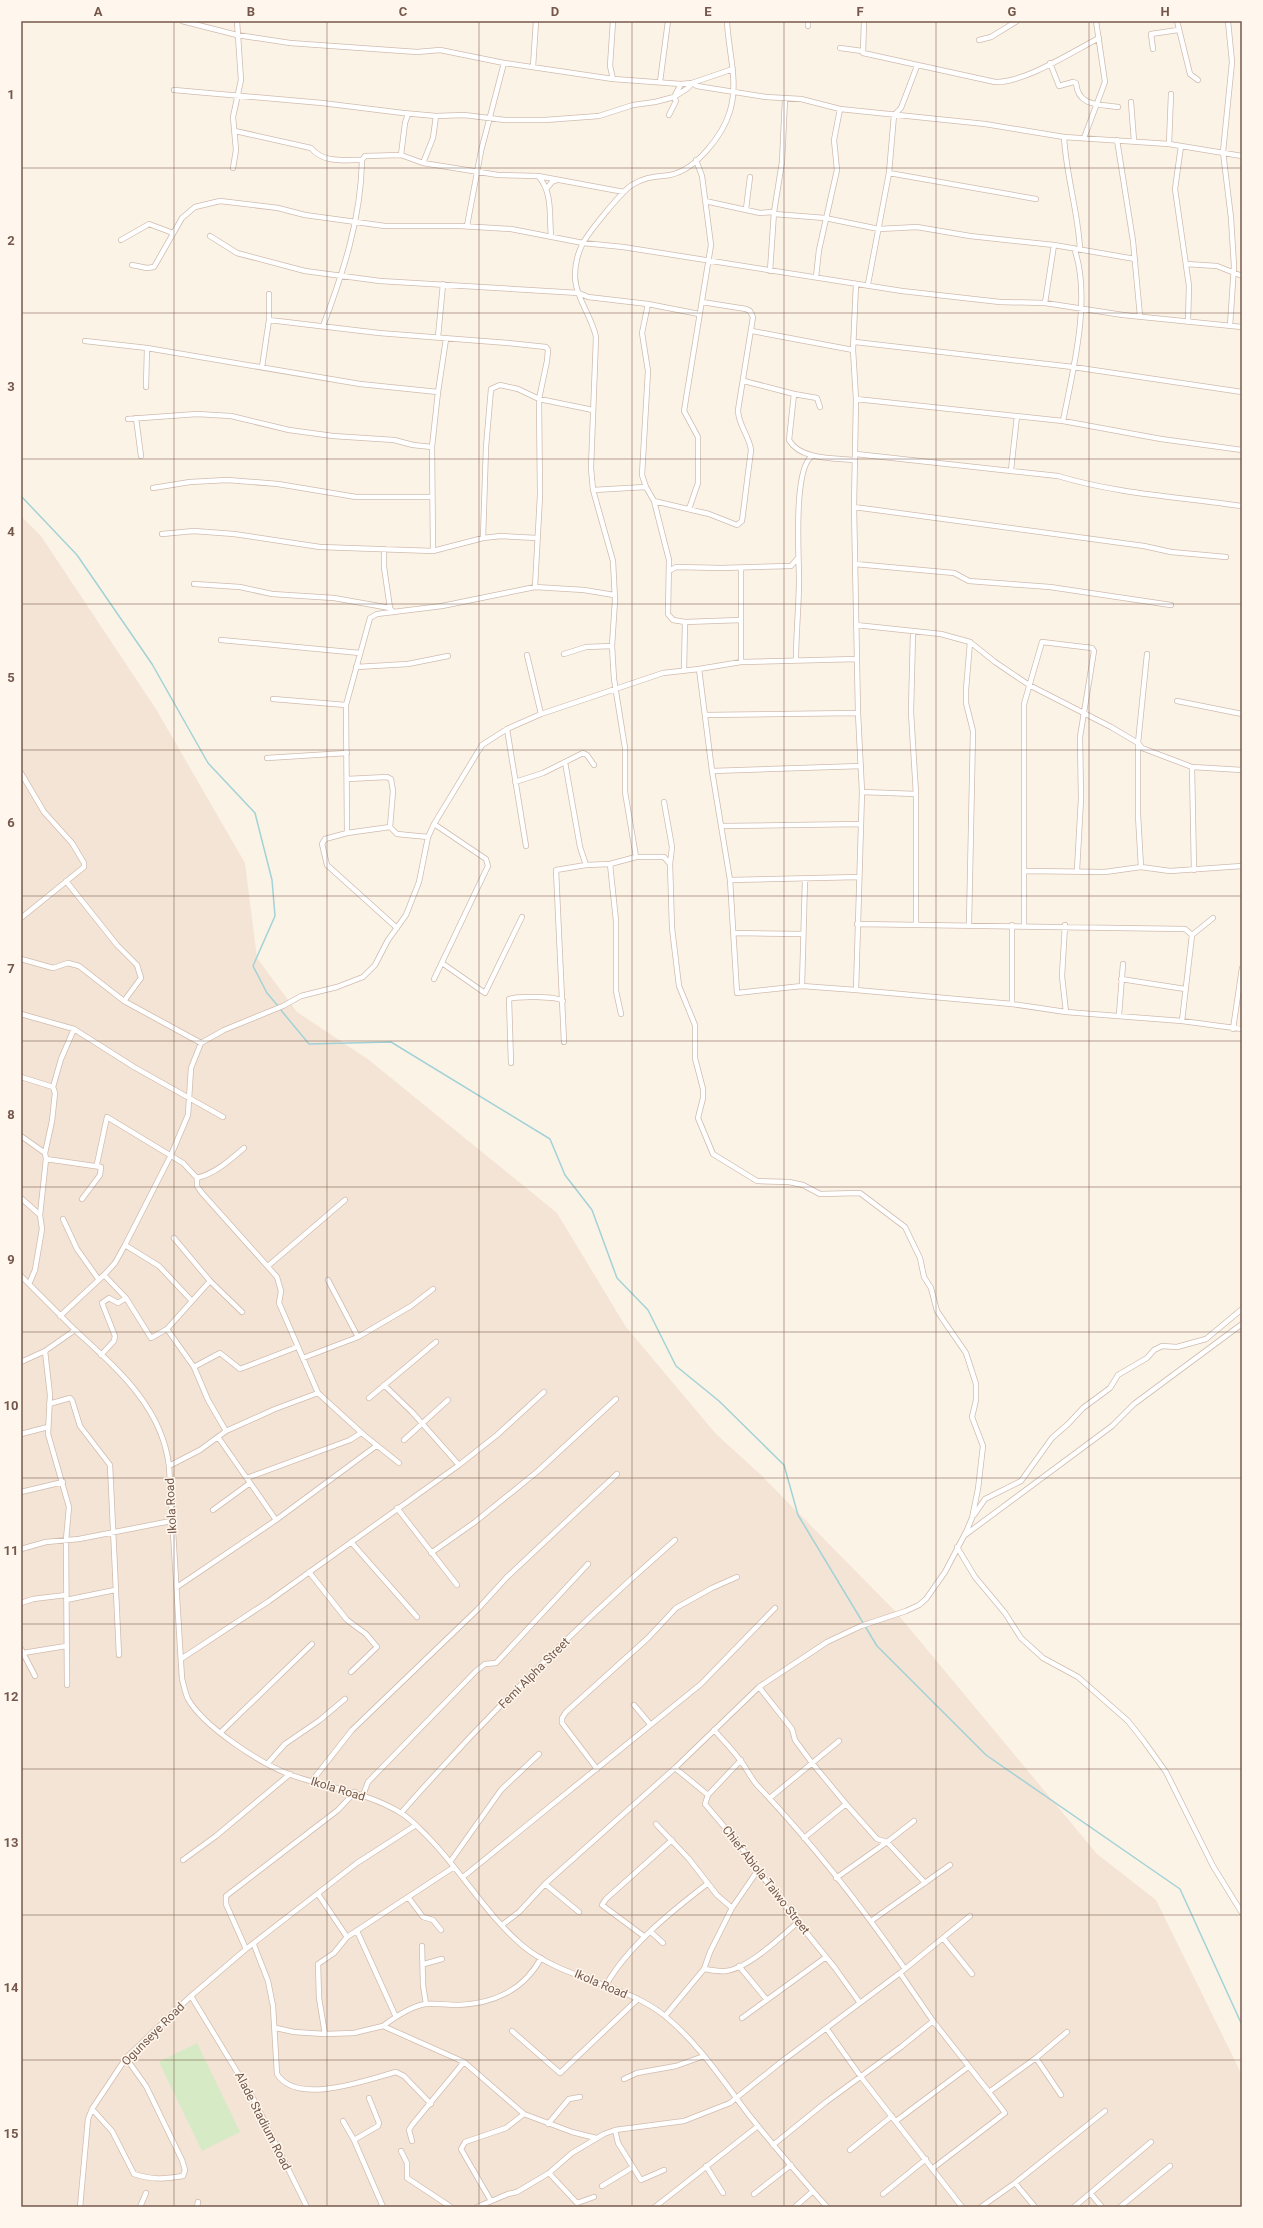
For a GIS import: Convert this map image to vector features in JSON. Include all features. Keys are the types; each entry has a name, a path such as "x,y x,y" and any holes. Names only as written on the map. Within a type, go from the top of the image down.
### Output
{"street":[{"path":"182,21 237,35 290,43 417,52 440,50 504,63 533,66 613,79 681,84 692,83 733,69"},
{"path":"233,168 236,150 234,117 241,80 237,21"},
{"path":"533,66 536,21"},
{"path":"613,21 610,66 613,79"},
{"path":"660,82 668,21"},
{"path":"636,857 625,792 625,748 614,679 612,646 614,595 613,561 593,490 591,468 596,338 594,326 579,293 575,278 576,267 582,243 624,192 632,185 648,178 679,172 696,160 713,143 721,132 730,111 733,91 733,69 728,41 727,21"},
{"path":"862,51 864,21"},
{"path":"979,40 991,37 1017,21"},
{"path":"1084,138 1097,104 1105,77 1096,21"},
{"path":"1177,21 1190,74 1198,80"},
{"path":"1228,21 1232,62 1223,152 1231,218 1234,274 1230,326"},
{"path":"1153,49 1151,34 1178,30"},
{"path":"840,48 862,51 867,55 917,66 1001,82 1015,79 1098,38"},
{"path":"467,226 476,171 504,63"},
{"path":"1050,63 1058,85 1074,82 1076,83 1079,96 1084,101 1118,106"},
{"path":"868,284 889,173 894,115 901,108 917,66"},
{"path":"692,83 697,86 785,99 801,99 840,109 985,124 1064,137 1169,144 1242,156"},
{"path":"174,90 239,95 408,114 436,116 464,115 505,120 545,120 599,116 633,105 674,97 688,88 692,83"},
{"path":"669,115 676,101 676,98 674,97 681,84"},
{"path":"1169,144 1172,94"},
{"path":"770,271 774,213 782,162 785,99"},
{"path":"1131,102 1134,141"},
{"path":"816,277 836,170 834,140 840,109"},
{"path":"401,155 405,123 408,114"},
{"path":"423,163 433,138 436,116"},
{"path":"234,132 311,148 318,156 362,160"},
{"path":"1064,137 1066,162 1079,231 1080,249"},
{"path":"1117,140 1135,259 1140,316"},
{"path":"1181,146 1175,189 1189,286 1188,322"},
{"path":"323,326 343,275 356,221 362,178 362,160 365,156 401,155 423,163 498,175 538,176 624,192"},
{"path":"689,509 698,483 698,437 684,411 711,239 702,176 696,160"},
{"path":"889,173 1036,199"},
{"path":"538,176 546,188 551,236"},
{"path":"746,209 750,178"},
{"path":"546,188 552,182 559,180"},
{"path":"705,200 760,213 774,221"},
{"path":"132,265 147,268 154,267 182,218 195,207 220,201 278,208 305,215 385,226 467,226 511,230 551,236 582,243 623,247 856,284 868,284 902,291 1000,302 1045,303 1123,315 1242,327"},
{"path":"760,213 826,218 879,229 917,227 970,236 1054,245 1135,259"},
{"path":"121,240 149,224 173,233"},
{"path":"210,236 237,253 305,271 380,281 579,293 588,297 648,304 699,314"},
{"path":"1045,303 1054,245"},
{"path":"1063,421 1074,367 1080,309 1081,278 1074,248"},
{"path":"1186,264 1217,266 1242,276"},
{"path":"438,337 443,284"},
{"path":"856,284 853,350 856,399 854,507 858,713 862,792 858,877 856,990"},
{"path":"262,367 269,320 269,294"},
{"path":"654,500 689,509 737,525 742,521 751,450 750,441 738,416 753,317 750,311 702,302"},
{"path":"648,304 642,334 648,371 642,475 646,487 654,500 669,560 668,614 672,620 685,622 742,620"},
{"path":"269,320 446,339 508,342 546,348 548,350 539,399 540,495 535,587"},
{"path":"752,331 853,350"},
{"path":"433,551 431,497 432,447 446,339"},
{"path":"85,341 147,348 360,384 438,392"},
{"path":"854,342 1074,367 1242,392"},
{"path":"146,387 147,348"},
{"path":"744,381 794,394 817,398 820,407"},
{"path":"482,538 490,393 496,386 500,385 518,389 539,399 593,410"},
{"path":"794,394 789,440 792,446 812,456 855,460"},
{"path":"856,399 1063,421 1161,439 1242,450"},
{"path":"128,419 197,414 231,416 289,430 333,436 394,440 414,445 432,447"},
{"path":"1011,470 1017,416"},
{"path":"136,418 141,456"},
{"path":"856,454 1058,476 1079,482 1129,491 1242,506"},
{"path":"796,659 798,558 802,474 807,459 812,456"},
{"path":"153,488 190,482 227,480 278,484 356,497 431,497"},
{"path":"593,490 646,487"},
{"path":"854,507 1144,546 1171,552 1226,557"},
{"path":"162,534 194,531 250,536 320,547 433,551 482,538 512,536 537,538"},
{"path":"384,549 384,567 392,610"},
{"path":"791,566 798,558"},
{"path":"669,560 676,567"},
{"path":"856,564 954,573 969,581 1050,588 1171,605"},
{"path":"669,572 676,567 741,568 791,566 798,570"},
{"path":"741,568 741,662"},
{"path":"194,584 240,587 272,594 334,598 392,610"},
{"path":"347,833 346,705 370,618 377,614 392,610 442,606 535,587 584,590 614,595"},
{"path":"684,671 685,622"},
{"path":"856,625 941,634 970,642 995,662 1029,685 1083,712 1138,743 1145,750 1192,767 1242,770"},
{"path":"913,632 911,712 916,794 916,923"},
{"path":"220,640 360,653"},
{"path":"969,924 973,731 966,703 966,690 970,642"},
{"path":"1024,925 1024,704 1042,642 1092,648 1092,670 1083,712 1080,736 1081,799 1077,870"},
{"path":"564,654 586,647 612,646"},
{"path":"1142,867 1138,815 1138,743 1147,654"},
{"path":"527,655 542,714"},
{"path":"356,667 408,664 448,656"},
{"path":"60,1316 104,1275 115,1263 125,1246 171,1155 188,1115 191,1068 201,1043 224,1030 283,1006 301,996 337,987 363,977 375,965 388,940 406,915 419,882 428,837 434,824 482,745 507,729 542,714 663,673 699,670 741,662 796,659 857,659"},
{"path":"699,670 712,771 730,880 735,933 737,992 802,986 1010,1004 1066,1012 1182,1021 1242,1029"},
{"path":"610,690 614,679"},
{"path":"273,699 346,705"},
{"path":"1177,701 1242,714"},
{"path":"705,715 858,713"},
{"path":"507,729 526,846"},
{"path":"267,758 347,753"},
{"path":"515,782 543,773 585,753 594,765"},
{"path":"565,762 580,847 586,865"},
{"path":"712,771 861,766"},
{"path":"1192,767 1194,870"},
{"path":"21,773 44,812 72,843 84,863 84,867 21,918"},
{"path":"347,779 387,777 391,779 393,791 390,827"},
{"path":"862,792 916,794"},
{"path":"664,802 672,847 670,864 672,928 680,986 695,1026 695,1058 703,1089 703,1098 698,1112 700,1127 713,1154 757,1181 789,1182 804,1185 820,1194 860,1193 905,1227 909,1232 920,1258 924,1277 934,1296 937,1311 966,1353 976,1384 976,1400 972,1418 983,1446 972,1518"},
{"path":"434,824 486,859 488,862 434,980"},
{"path":"721,826 861,824"},
{"path":"397,928 327,865 323,841 347,833 390,827 398,834 428,837"},
{"path":"564,1042 556,870 586,865 610,864 636,857 664,857 670,864"},
{"path":"610,864 616,921 616,991 621,1014"},
{"path":"1025,871 1077,870 1106,872 1142,867 1170,871 1242,866"},
{"path":"730,880 858,877"},
{"path":"802,986 805,879"},
{"path":"66,881 117,945 137,965 141,978 124,1001"},
{"path":"442,963 485,993 522,917"},
{"path":"1182,1021 1192,935 1213,918"},
{"path":"857,924 916,923 1065,925 1185,929 1192,935"},
{"path":"1010,1004 1012,925"},
{"path":"1065,925 1062,976 1066,1012"},
{"path":"735,933 803,934"},
{"path":"21,959 53,968 68,963 74,964 124,1001 201,1043"},
{"path":"1119,1015 1123,964"},
{"path":"1233,1029 1242,968"},
{"path":"1121,979 1185,989"},
{"path":"511,1063 509,999 559,998 563,1001"},
{"path":"21,1014 74,1029 189,1099 223,1117"},
{"path":"29,1284 35,1270 42,1229 40,1215 46,1159 45,1153 52,1121 55,1093 53,1087 61,1059 74,1029"},
{"path":"21,1077 53,1087"},
{"path":"97,1164 107,1117 183,1163 197,1178"},
{"path":"21,1136 45,1153"},
{"path":"197,1178 208,1175 244,1148"},
{"path":"46,1159 97,1164 101,1166 102,1170 100,1175 82,1199"},
{"path":"197,1178 196,1186 199,1190 268,1266 280,1283 279,1303 318,1393 376,1446 400,1463"},
{"path":"21,1198 40,1215"},
{"path":"268,1266 345,1200"},
{"path":"63,1219 76,1249 99,1280"},
{"path":"174,1238 210,1281 242,1312"},
{"path":"125,1246 160,1266 191,1300"},
{"path":"104,1275 126,1298 151,1338 167,1329 191,1300 210,1281"},
{"name":"Ikola Road","path":"21,1276 60,1316 127,1379 144,1402 161,1434 169,1466 171,1521 177,1587 182,1679 187,1697 204,1719 268,1763 290,1774 356,1792 401,1813 416,1825 463,1876 502,1925 523,1946 541,1958 638,1999 665,2016 704,2056 773,2145 827,2207"},
{"path":"328,1280 358,1337"},
{"path":"302,1358 358,1337 411,1306 433,1289"},
{"path":"101,1354 114,1341 115,1336 102,1303 109,1298 118,1303 126,1298"},
{"path":"502,1925 519,1912 545,1884 675,1768 759,1687 827,1642 861,1626 906,1611 926,1599 945,1572 972,1518 985,1499 1021,1481 1052,1438 1083,1408 1110,1388 1118,1375 1147,1358 1154,1350 1162,1346 1176,1347 1206,1339 1242,1309"},
{"path":"962,1538 1112,1426 1134,1404 1242,1324"},
{"path":"167,1329 194,1367 208,1400 226,1431"},
{"path":"21,1362 45,1351 75,1330"},
{"path":"368,1398 436,1342"},
{"path":"194,1367 220,1353 240,1368 297,1347"},
{"path":"45,1351 50,1395 48,1427 51,1446 63,1482 69,1507 66,1540 67,1685"},
{"path":"384,1385 412,1412 420,1424 459,1465"},
{"path":"181,1659 309,1572 459,1465 497,1436 544,1392"},
{"path":"169,1466 192,1455 226,1431 275,1409 318,1393"},
{"path":"49,1404 70,1398 72,1400 80,1426 110,1465 119,1655"},
{"path":"431,1553 475,1522 538,1471 616,1399"},
{"path":"404,1440 448,1400"},
{"path":"21,1434 48,1427"},
{"path":"247,1478 350,1440 361,1433"},
{"path":"218,1437 276,1520"},
{"path":"177,1587 276,1520 376,1446"},
{"path":"312,1781 352,1730 477,1610 507,1577 617,1474"},
{"path":"21,1492 63,1482"},
{"path":"213,1510 250,1483"},
{"path":"397,1508 457,1585"},
{"path":"21,1549 46,1542 66,1540 171,1521"},
{"name":"Femi Alpha Street","path":"401,1813 448,1760 603,1603 675,1540"},
{"path":"351,1542 417,1617"},
{"path":"957,1547 975,1577 1026,1642 1044,1658 1078,1677 1128,1721 1143,1740 1166,1772 1212,1866 1242,1913"},
{"path":"363,1795 368,1782 466,1681 484,1664 496,1663 588,1564"},
{"path":"309,1572 347,1620 366,1634 378,1647 351,1672"},
{"path":"597,1769 562,1723 562,1718 566,1712 648,1638 676,1608 712,1588 737,1577"},
{"path":"66,1600 115,1590"},
{"path":"21,1603 33,1599 66,1594"},
{"path":"463,1876 708,1678 775,1608"},
{"path":"221,1732 312,1644"},
{"path":"35,1676 22,1651 66,1646"},
{"path":"759,1687 792,1728 795,1740 812,1763 846,1804 877,1839 887,1842 925,1883"},
{"path":"268,1763 285,1744 320,1720 345,1699"},
{"path":"634,1705 650,1724"},
{"path":"714,1730 741,1760 756,1784 771,1798 871,1921 905,1969"},
{"path":"771,1798 839,1741"},
{"path":"450,1862 501,1790 539,1754"},
{"path":"675,1768 708,1795 741,1760"},
{"path":"183,1860 216,1836 290,1774"},
{"path":"246,1949 226,1904 226,1896 338,1810 356,1792"},
{"name":"Chief Abiola Taiwo Street","path":"708,1795 705,1804 706,1807 738,1843 860,2003"},
{"path":"804,1838 846,1804"},
{"path":"836,1878 914,1821"},
{"path":"656,1824 672,1840 707,1884 732,1908"},
{"name":"Ogunseye Road","path":"80,2207 86,2136 92,2109 126,2058 191,1996 246,1949 254,1945 357,1863 416,1825"},
{"path":"645,1937 602,1905 606,1899 672,1840"},
{"path":"871,1921 950,1865"},
{"path":"325,2034 317,1965 334,1953 347,1937 454,1867"},
{"path":"665,2016 704,1969 710,1952 732,1908 758,1870"},
{"path":"545,1884 579,1912"},
{"path":"606,1985 623,1958 677,1907 707,1884"},
{"path":"318,1894 347,1937"},
{"path":"408,1897 423,1917 435,1922 441,1930"},
{"path":"477,2207 518,2192 550,2173 572,2153 596,2138 615,2130 684,2121 724,2105 900,1973 970,1916"},
{"path":"704,1969 726,1971 739,1966 767,1948 798,1922"},
{"path":"357,1931 396,2017"},
{"path":"651,1932 663,1943"},
{"path":"942,1938 972,1974"},
{"path":"254,1945 268,1980 276,2028 277,2074 285,2083 303,2090 345,2087 396,2072 404,2076 431,2104"},
{"path":"422,1946 424,1964 423,1985 426,2004"},
{"path":"742,2018 826,1957"},
{"path":"276,2028 294,2032 325,2034 354,2033 383,2026 417,2006 426,2004 469,2004 490,1999 522,1984 541,1958"},
{"path":"424,1964 442,1959"},
{"path":"739,1966 767,2000"},
{"path":"900,1973 933,2021 1005,2112 932,2169"},
{"name":"Alade Stadium Road","path":"191,1996 253,2098 307,2207"},
{"path":"512,2031 560,2073 638,1999"},
{"path":"773,2145 826,2102 933,2021"},
{"path":"383,2026 464,2062 524,2114 548,2124 596,2138"},
{"path":"827,2029 861,2077 962,2207"},
{"path":"989,2092 1036,2058 1067,2032"},
{"path":"624,2079 637,2073 676,2066 704,2056"},
{"path":"92,2109 112,2131 134,2174 148,2179 157,2180 183,2176 186,2172 182,2160 146,2086 126,2058"},
{"path":"1036,2058 1061,2095"},
{"path":"412,2141 409,2130 464,2062"},
{"path":"896,2121 968,2067"},
{"path":"548,2124 568,2100 580,2097"},
{"path":"354,2140 378,2126 379,2122 369,2098"},
{"path":"981,2207 1016,2183 1105,2111"},
{"path":"491,2201 461,2149 462,2145 477,2137 506,2128 524,2114"},
{"path":"850,2150 892,2116"},
{"path":"343,2121 354,2140 382,2207"},
{"path":"655,2207 758,2126"},
{"path":"615,2130 618,2143 643,2180 664,2170"},
{"path":"1074,2207 1151,2142"},
{"path":"402,2151 407,2163 406,2178 451,2207"},
{"path":"883,2194 926,2159"},
{"path":"754,2194 791,2165"},
{"path":"706,2166 722,2193"},
{"path":"1120,2207 1170,2166"},
{"path":"602,2186 633,2167"},
{"path":"550,2173 577,2203 594,2197"},
{"path":"1016,2183 1035,2207"},
{"path":"796,2207 813,2191"},
{"path":"140,2207 146,2193"},
{"path":"1091,2194 1102,2207"}],"shaded area":[{"path":"21,516 41,536 156,709 245,863 257,958 297,1012 369,1060 557,1213 626,1327 716,1434 760,1474 895,1611 1097,1854 1156,1900 1242,2075 1242,2207 21,2207"}],"green space":[{"path":"197,2043 240,2132 202,2151 159,2062"}],"waterway":[{"path":"21,496 77,555 152,664 208,763 255,813 272,880 275,916 253,966 267,993 278,1006"},
{"path":"280,1009 309,1044 391,1042 550,1139 565,1175 592,1210 617,1278 648,1310 676,1366 719,1401 784,1465 798,1515 877,1646 986,1755 1180,1889 1242,2025"}]}
